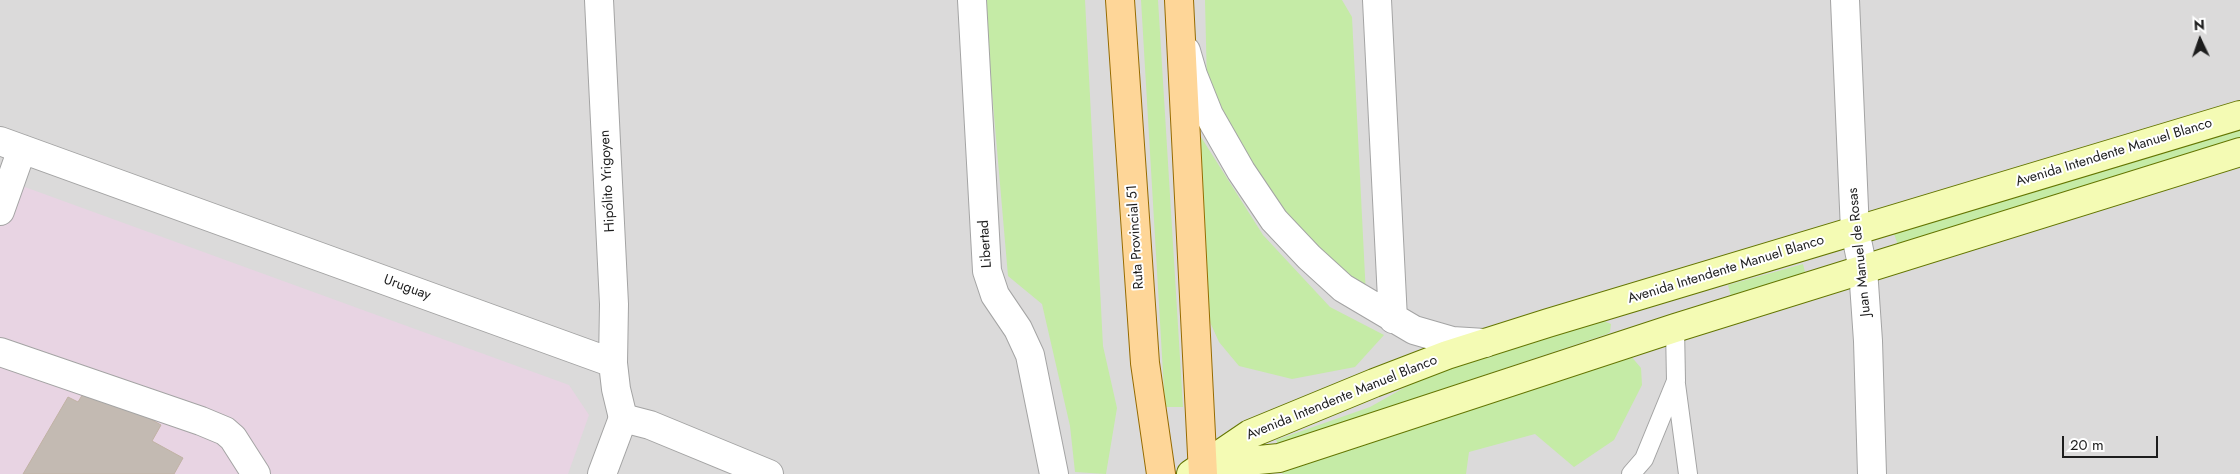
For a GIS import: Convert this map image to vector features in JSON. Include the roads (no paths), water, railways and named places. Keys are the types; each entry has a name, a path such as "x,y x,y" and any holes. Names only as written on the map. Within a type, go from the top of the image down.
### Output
{"main road":[{"name":"Ruta Provincial 51","path":"1120,0 1145,363 1161,474"},
{"path":"1179,0 1199,471"},
{"name":"Avenida Intendente Manuel Blanco","path":"1199,471 1250,434 1408,369 1485,343 2240,115"},
{"name":"Avenida Intendente Manuel Blanco","path":"1199,471 1279,458 1675,328 2240,152"},
{"path":"1662,289 1675,328"}],"street":[{"name":"Hipólito Yrigoyen","path":"599,0 614,304 613,363"},
{"name":"Libertad","path":"972,0 987,271 995,294 1018,329 1030,355 1054,474"},
{"path":"1378,0 1393,318"},
{"name":"Juan Manuel de Rosas","path":"1845,0 1855,231 1863,269 1868,341 1872,474"},
{"path":"1180,30 1192,75 1209,115 1241,171 1274,220 1309,257 1343,288 1414,330 1452,341 1485,343"},
{"name":"Uruguay","path":"11,145 613,363"},
{"path":"0,211 11,145"},
{"path":"0,352 225,431 233,438 256,474"},
{"path":"602,474 623,418 616,389 613,363"},
{"path":"623,418 650,425 769,474"}],"lane":[{"path":"1675,328 1676,381 1688,474"},
{"path":"1631,474 1644,459 1676,381"}]}
